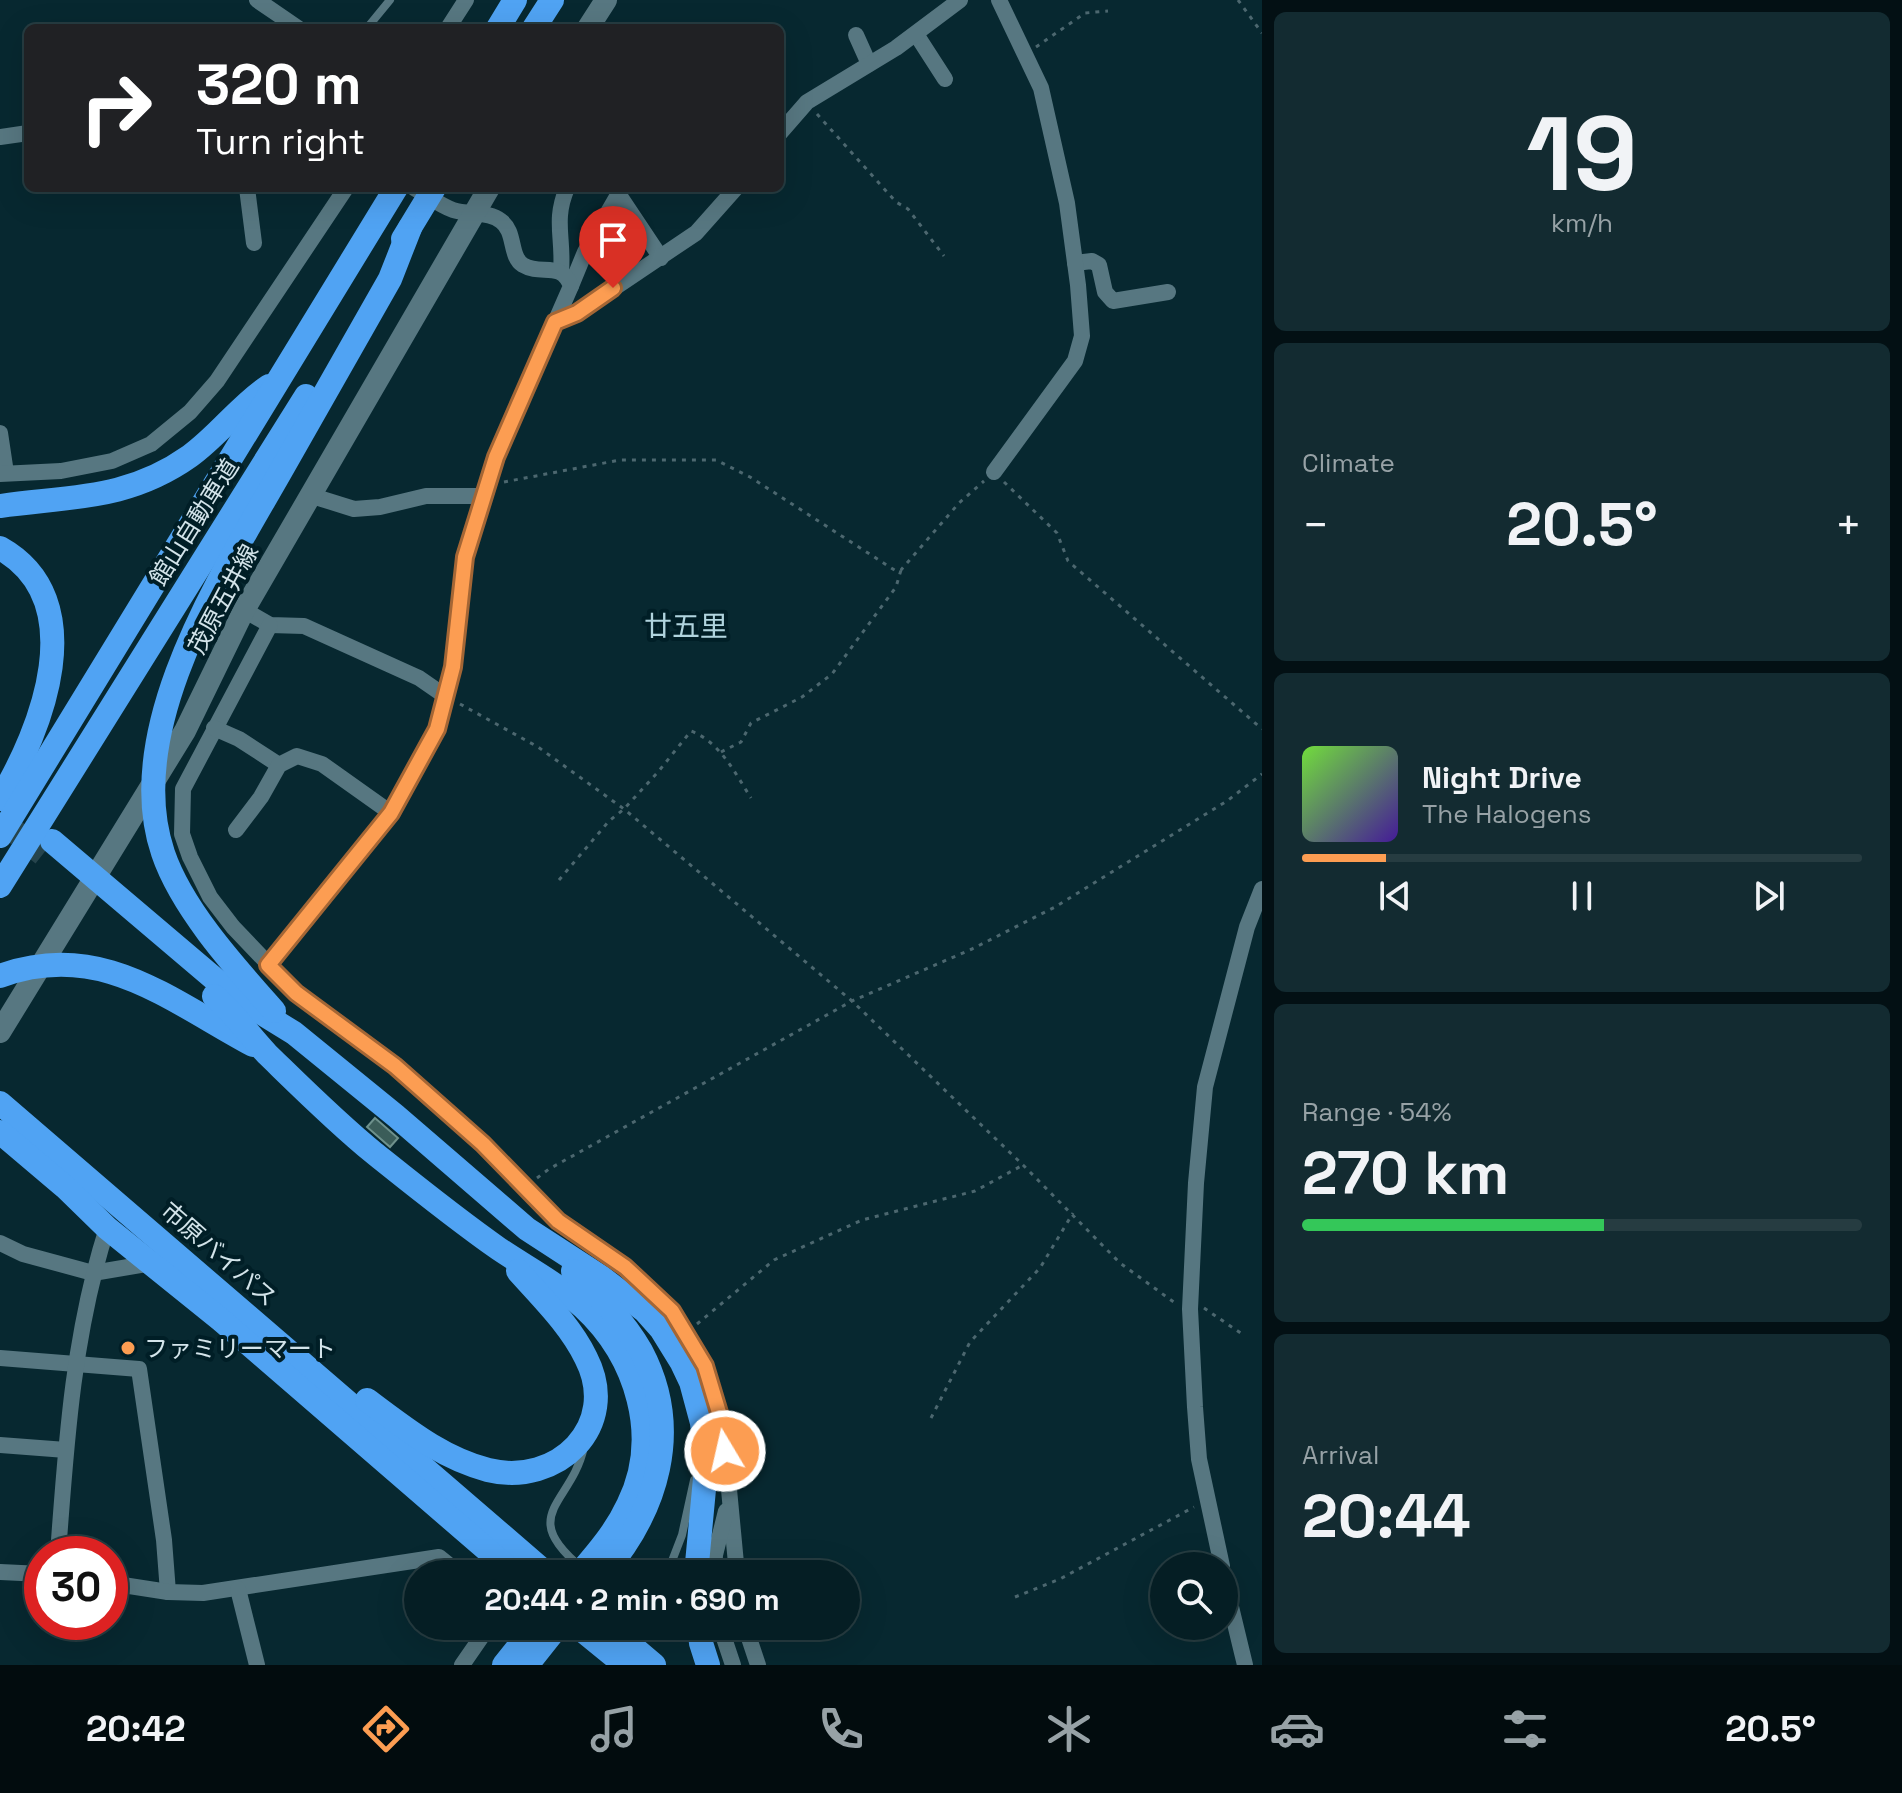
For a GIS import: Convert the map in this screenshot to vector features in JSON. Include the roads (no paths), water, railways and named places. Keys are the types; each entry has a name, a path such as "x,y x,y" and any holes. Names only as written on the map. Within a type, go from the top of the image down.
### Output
{"highway":[{"path":"500,24 515,0"},
{"path":"537,24 552,0"},
{"name":"館山自動車道","path":"0,836 13,791 281,378 393,192"},
{"name":"館山自動車道","path":"0,886 432,192"},
{"path":"294,1033 256,991 191,905 171,872 157,827 154,784 159,734 178,672 221,577 390,279 410,228"},
{"path":"0,506 96,496 143,483 191,455 258,393 281,378"},
{"path":"0,548 20,562 39,587 50,618 53,638 50,675 13,791"},
{"path":"47,847 237,998 294,1033 396,1116 527,1229 617,1317 642,1354 655,1387 661,1432 659,1471 645,1512 612,1549 597,1560"},
{"path":"119,907 230,1009 265,1052 372,1151 498,1248 582,1306 611,1339 631,1371 641,1406 643,1463 608,1560"},
{"path":"8,973 49,964 80,964 139,981 265,1052"},
{"name":"市原バイパス","path":"0,1103 531,1560"},
{"name":"市原バイパス","path":"0,1132 65,1187 107,1228 221,1320 499,1560"},
{"path":"527,1229 625,1293 661,1329 682,1363 691,1382 705,1445 706,1468 697,1560"},
{"path":"278,1341 315,1361 428,1446 490,1470 509,1472 548,1467 566,1458 588,1431 595,1399 588,1360 570,1330 498,1248"},
{"path":"504,1665 532,1640"},
{"path":"527,1665 538,1640"},
{"path":"583,1640 603,1665"},
{"path":"593,1640 625,1665"},
{"path":"625,1640 654,1665"},
{"path":"701,1640 708,1665"}],"main road":[{"path":"591,24 606,0"},
{"name":"茂原五井線","path":"0,1032 185,731 244,610 487,192"}],"street":[{"path":"257,0 292,24"},
{"path":"451,24 466,0"},
{"path":"784,128 807,102 916,34 960,0"},
{"path":"994,472 1075,361 1082,336 1075,263 1060,166 1041,88 999,0"},
{"path":"916,34 945,79"},
{"path":"856,35 869,64"},
{"path":"0,137 24,134"},
{"path":"248,192 254,243"},
{"path":"0,433 3,474 61,471 112,461 151,444 190,412 217,381 343,192"},
{"path":"421,192 452,210 499,219 510,232 516,257 523,265 566,279"},
{"path":"566,192 558,217 566,279"},
{"path":"268,965 391,813 437,729 453,667 465,557 486,490 507,430 555,322 566,279 620,192 661,258"},
{"path":"555,322 577,313 696,233 732,192"},
{"path":"1075,263 1092,261 1099,265 1105,292 1113,301 1168,292"},
{"path":"309,495 354,509 380,507 426,496 486,490"},
{"path":"244,610 270,625 304,626 419,678 445,696"},
{"path":"270,625 183,789 182,834 190,857 210,897 233,927 296,993 395,1066 483,1144 558,1221 625,1267 672,1311 705,1366 723,1426 735,1560"},
{"path":"214,728 239,739 279,765"},
{"path":"236,830 261,797 279,765 297,756 322,764 391,813"},
{"path":"1219,1552 1199,1459 1196,1183 1205,1087 1247,927 1262,889"},
{"path":"59,1536 74,1365 93,1273 107,1228"},
{"path":"0,1243 23,1254 93,1273 152,1263"},
{"path":"0,1358 139,1369 164,1540 168,1592"},
{"path":"0,1445 66,1450"},
{"path":"715,1560 729,1502"},
{"path":"420,1560 439,1557 443,1560"},
{"path":"128,1586 203,1593 404,1563"},
{"path":"0,1572 24,1573"},
{"path":"238,1589 257,1665"},
{"path":"1238,1636 1245,1665"},
{"path":"462,1665 479,1640"},
{"path":"725,1640 733,1665"},
{"path":"750,1640 758,1665"}],"lane":[{"path":"370,24 390,0"},
{"path":"573,1560 553,1538 549,1519 581,1459 588,1431"},
{"path":"672,1560 682,1535 698,1462 705,1445"}],"tunnel":[{"path":"0,820 43,854"}],"place":[{"name":"ファミリーマート","path":"128,1348"}],"district":[{"name":"廿五里","path":"686,626"}]}
